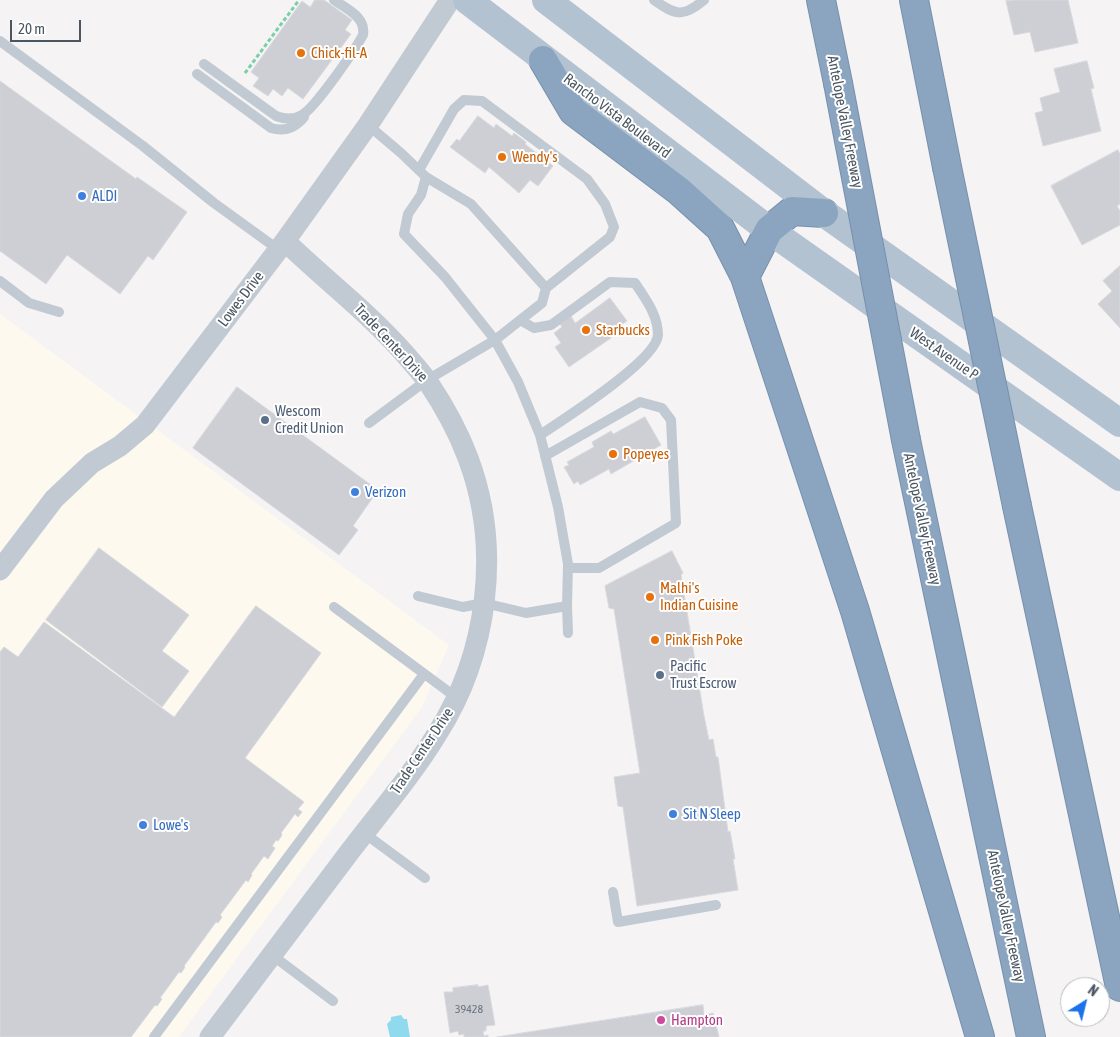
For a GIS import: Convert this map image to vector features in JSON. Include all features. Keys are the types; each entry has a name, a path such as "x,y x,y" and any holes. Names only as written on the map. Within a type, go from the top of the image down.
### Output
{"highway":[{"name":"Antelope Valley Freeway","path":"822,0 906,440 1031,1037"},
{"path":"914,0 1017,506 1120,987"},
{"path":"543,60 572,111 679,191 720,228 745,277 855,611 980,1037"},
{"path":"745,277 769,230 792,211 824,213"}],"main road":[{"name":"Rancho Vista Boulevard","path":"467,0 543,60 769,230"},
{"path":"546,0 824,213 1120,423"},
{"name":"West Avenue P","path":"769,230 1120,477"}],"street":[{"name":"Lowes Drive","path":"0,570 54,499 92,463 120,446 145,425 282,246 368,125 450,0"},
{"name":"Trade Center Drive","path":"210,1037 437,734 457,698 476,650 484,603 486,551 481,504 469,460 450,418 427,380 378,326 313,268 282,246"}],"lane":[{"path":"197,74 271,128 278,130 288,129 300,122 363,34 363,23 360,19 334,0"},
{"path":"654,0 670,12 686,12 695,8 704,0"},
{"path":"0,41 143,146 214,203 282,246"},
{"path":"204,64 276,116 296,118 309,110"},
{"path":"369,422 427,380 495,340 542,303 546,288 610,237 614,227 605,204 587,179 482,101 464,100 454,109 422,174 421,195 408,214 404,234 445,277 495,340 518,382 540,435 558,507 568,568 568,633"},
{"path":"368,125 422,174 471,204 546,288"},
{"path":"0,281 29,303 59,312"},
{"path":"520,320 534,328 551,325 610,282 635,283 652,309 658,335 651,351 629,372 540,435"},
{"path":"545,456 640,402 662,408 671,420 676,523 599,568 568,568"},
{"path":"418,596 463,607 484,603 526,612 567,606"},
{"path":"334,608 457,698"},
{"path":"154,1037 424,674"},
{"path":"364,833 425,878"},
{"path":"613,892 618,922 716,905"},
{"path":"272,955 333,1002"}],"path":[{"path":"245,73 299,0"}],"shaded area":[{"path":"0,314 449,645 422,707 179,1037 0,1037"}],"water":[{"path":"401,1015 404,1019 407,1019 410,1037 390,1037 387,1024 391,1017"}],"building":[{"name":"Chick-fil-A","path":"315,0 324,0 352,20 345,30 351,34 303,99 288,88 282,96 273,89 268,96 253,86 259,78 251,72 302,1 310,7"},
{"path":"1068,0 1078,43 1035,52 1030,32 1014,35 1006,1"},
{"path":"1087,61 1094,88 1091,89 1101,131 1043,146 1035,113 1043,111 1040,98 1060,92 1054,69"},
{"name":"ALDI","path":"0,81 136,179 137,177 187,212 153,260 148,256 120,294 67,255 46,284 0,251"},
{"name":"Wendy's","path":"478,116 494,128 496,124 512,136 514,133 553,166 538,186 530,180 519,193 489,167 485,173 450,147 457,139 459,141"},
{"path":"1118,150 1120,154 1120,204 1117,206 1120,211 1120,225 1082,245 1051,186"},
{"path":"1120,266 1120,328 1098,304 1112,291 1103,281"},
{"name":"Starbucks","path":"610,298 627,321 608,334 611,338 569,367 555,347 561,343 554,333 562,327 560,324 571,316 575,323"},
{"path":"237,387 378,490 353,526 358,530 339,555 193,448"},
{"name":"Popeyes","path":"645,417 661,445 611,474 609,469 580,485 578,481 574,484 564,467 569,465 567,462 594,447 592,442 611,431 613,434"},
{"path":"99,548 189,615 162,651 189,671 162,707 46,620"},
{"path":"672,551 683,573 681,575 704,716 709,740 713,739 716,757 718,757 728,832 730,831 735,859 733,859 738,890 637,906 623,807 618,806 614,777 640,773 614,609 609,608 605,586"},
{"name":"Lowe's","path":"256,606 321,653 245,758 304,802 298,809 302,812 298,817 295,814 281,833 282,835 278,841 276,840 272,846 275,848 268,859 264,856 251,874 248,882 246,880 220,915 222,917 218,923 216,922 181,973 179,972 160,998 162,999 157,1006 155,1005 131,1037 0,1037 0,652 4,647 18,657 44,622 174,717"},
{"path":"478,985 478,987 488,985 495,1025 486,1026 486,1031 483,1031 484,1036 488,1035 488,1037 464,1037 464,1034 459,1035 458,1031 450,1033 444,992 453,992 453,988"},
{"name":"Hampton","path":"703,1005 704,1015 713,1013 719,1037 497,1037"}],"place":[{"name":"Chick-fil-A","path":"301,53"},
{"name":"Wendy's","path":"502,157"},
{"name":"ALDI","path":"82,196"},
{"name":"Starbucks","path":"586,330"},
{"name":"Wescom Credit Union","path":"265,420"},
{"name":"Popeyes","path":"613,454"},
{"name":"Verizon","path":"355,492"},
{"name":"Malhi's Indian Cuisine","path":"650,597"},
{"name":"Pink Fish Poke","path":"655,640"},
{"name":"Pacific Trust Escrow","path":"660,675"},
{"name":"Sit N Sleep","path":"673,814"},
{"name":"Lowe's","path":"143,825"},
{"name":"Hampton","path":"661,1020"}]}
